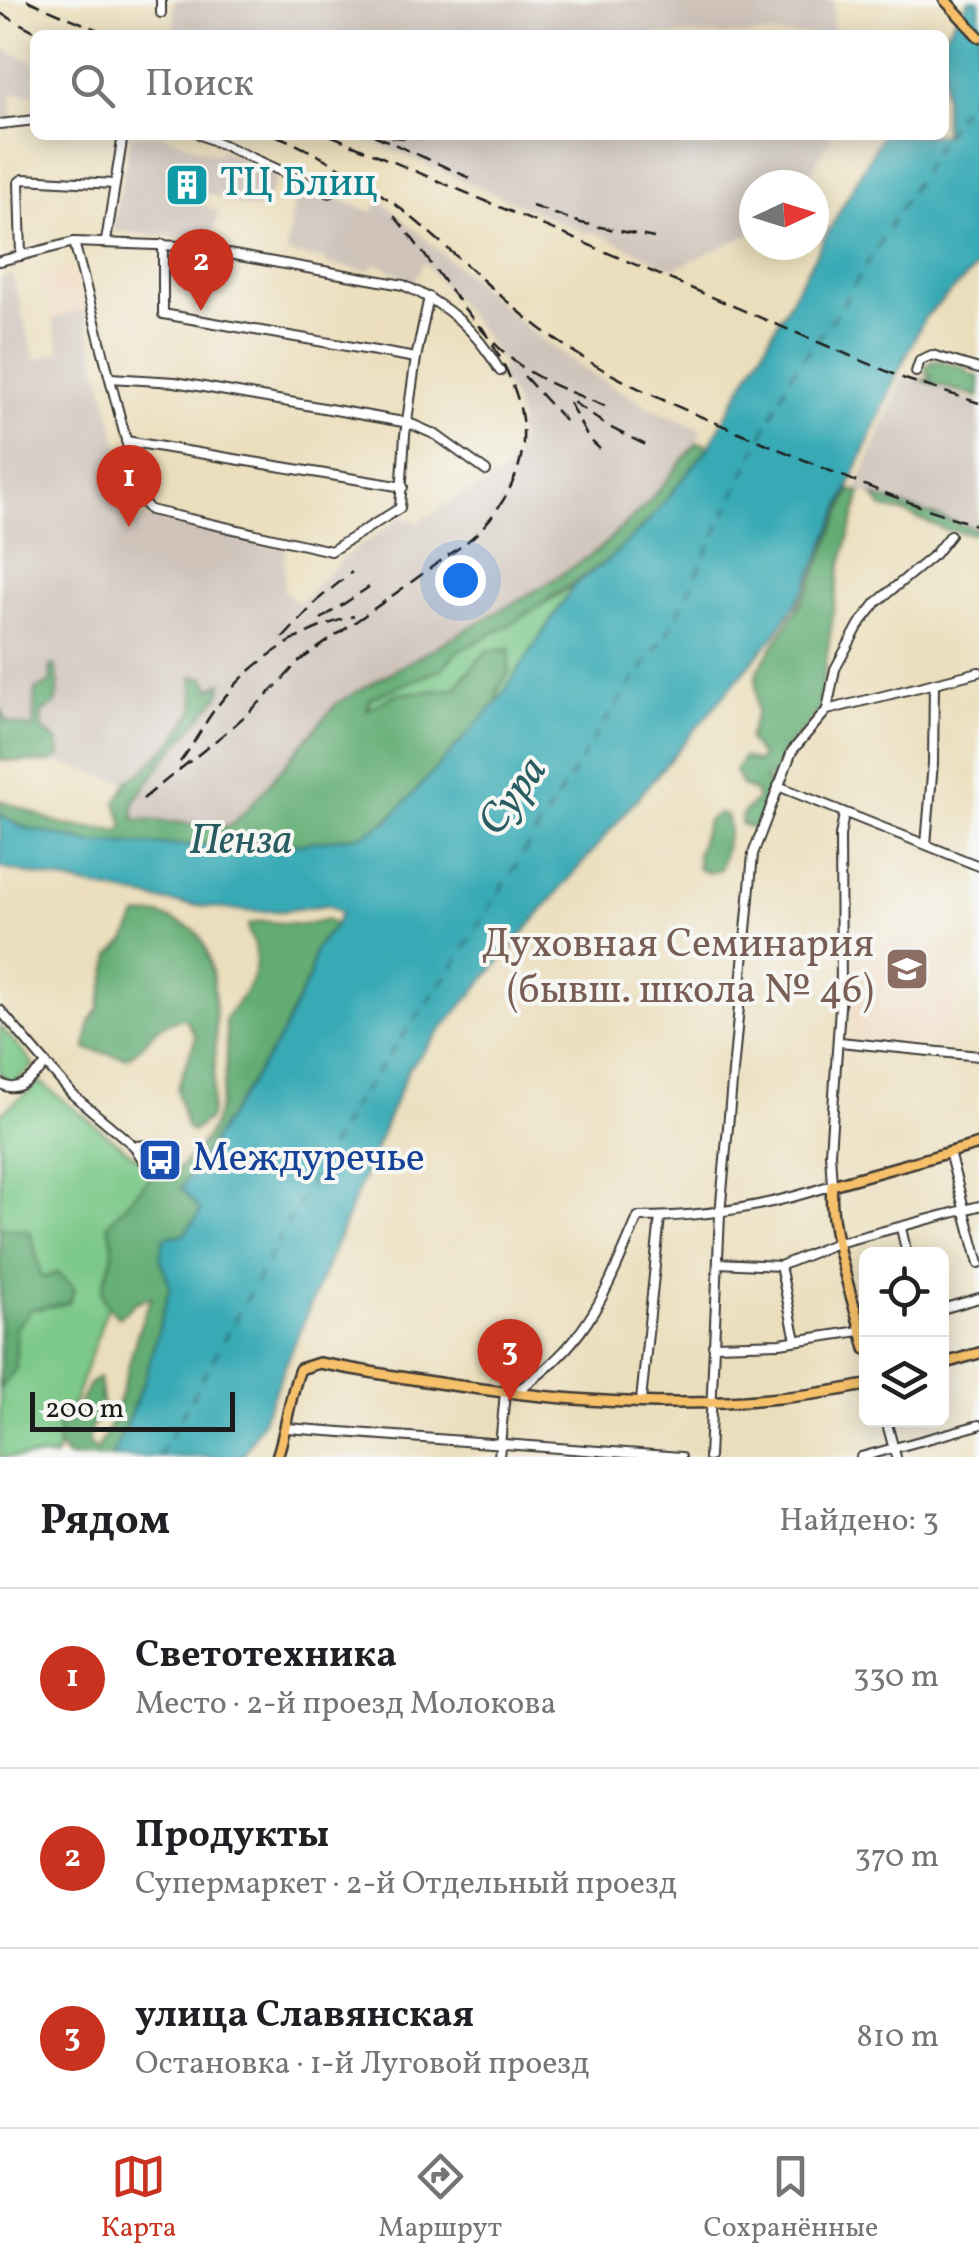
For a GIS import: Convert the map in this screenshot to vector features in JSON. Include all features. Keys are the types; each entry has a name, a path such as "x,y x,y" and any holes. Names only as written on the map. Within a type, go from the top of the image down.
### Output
{"main road":[{"path":"945,0 979,37"},
{"path":"859,1312 840,1244 832,1185 979,1144"},
{"path":"949,1362 979,1353"},
{"path":"278,1457 300,1369 318,1363 510,1392 641,1401 787,1399 859,1386"}],"street":[{"path":"161,0 161,13"},
{"path":"0,124 30,121"},
{"path":"106,241 122,140"},
{"path":"213,140 330,193"},
{"path":"21,256 19,182 23,179 115,184"},
{"path":"74,242 142,501 150,510 332,551 400,508 405,435 429,297"},
{"path":"0,261 74,242 163,244 404,285 466,323 500,371"},
{"path":"163,244 162,314 416,358"},
{"path":"916,372 920,360 932,355 979,369"},
{"path":"110,378 162,380 409,424 436,435 486,471"},
{"path":"126,440 403,487"},
{"path":"709,1457 720,1214 753,854 792,750 827,710 835,669 859,626 877,602 935,554 950,535"},
{"path":"827,710 979,672"},
{"path":"926,844 934,683"},
{"path":"778,786 979,866"},
{"path":"499,1457 510,1392 561,1357 586,1326 600,1305 638,1217 720,1214 777,1204 832,1185 830,1153 840,1042 839,862 844,814"},
{"path":"0,1010 72,1094 134,1146 143,1160 155,1159 157,1152 150,1144 134,1146"},
{"path":"840,1042 979,1056"},
{"path":"0,1082 10,1089 16,1088 46,1065"},
{"path":"949,1152 979,1264"},
{"path":"718,1263 780,1266 834,1244 979,1206"},
{"path":"641,1401 660,1217"},
{"path":"901,1228 905,1247"},
{"path":"780,1266 796,1340"},
{"path":"949,1307 979,1298"},
{"path":"713,1344 780,1344 859,1331"},
{"path":"861,1457 979,1425"},
{"path":"888,1427 896,1457"},
{"path":"287,1428 681,1457"}],"shaded area":[{"path":"174,0 833,0 833,30 174,30"},
{"path":"0,47 30,61 30,93 11,94 13,120 0,121"},
{"path":"130,140 177,140 218,155 221,149 264,170 279,172 264,209 246,208 205,193 201,204 219,212 209,244 178,234 177,237 112,231"},
{"path":"370,140 829,140 812,170 739,170 739,239 674,269 591,230 588,234"},
{"path":"297,184 331,202 336,198 373,212 380,199 533,333 583,369 649,407 702,430 693,452 648,504 598,550 550,582 337,703 228,827 134,820 134,802 144,788 41,758 35,729 0,720 0,278 12,275 35,360 61,352 52,319 84,310 138,520 154,516 155,520 251,540 267,547 285,546 284,592 300,603 343,558 404,516 418,523 503,475 514,460 519,442 519,417 496,374 504,367 479,329 424,262 413,282 377,263 369,271 286,253"},
{"path":"72,269 84,310 52,319 40,277"},
{"path":"904,375 979,401 979,530 856,490"},
{"name":"Духовная Семинария (бывш. школа № 46)","path":"856,937 962,946 954,1047 851,1039"}],"green space":[{"path":"934,360 964,367 969,374 979,377 979,397 921,380 933,377 926,372 926,366"},
{"path":"704,443 708,448 649,521 609,559 511,624 457,652 442,669 371,698 367,710 396,694 455,689 486,651 510,649 509,672 497,691 498,701 413,796 362,835 280,845 113,845 54,837 0,814 0,800 64,825 120,831 124,824 116,803 130,779 176,738 195,708 192,677 204,677 211,689 222,682 220,695 134,802 134,819 228,827 337,703 550,582 598,550 648,503 696,444"},
{"path":"850,490 861,493 839,572 819,711 789,746 775,774 765,780 773,792 762,824 755,829 741,824 742,815 757,799 756,793 742,785 735,771 743,757 757,762 761,757 748,739 757,712 756,673 809,589"},
{"path":"873,496 979,530 979,535 946,530 883,508"},
{"path":"574,585 498,701 497,691 509,672 509,649 466,673 455,689 396,694 366,711 370,698 442,669 456,652"},
{"path":"55,665 59,685 55,705 42,712 41,728 57,741 61,756 49,763 0,760 0,707 7,722 33,729 35,690 51,682 50,666"},
{"path":"719,813 726,815 729,831 720,869 708,873 698,869 697,855 707,821"},
{"path":"159,915 195,931 211,966 216,1020 210,1117 192,1132 186,1128 177,1089 196,1037 185,1018 158,1029 127,1058 86,1049 90,1022 99,1008 111,955 126,941 137,916"},
{"path":"327,919 335,925 315,949 309,977 280,1038 182,1187 201,1211 184,1234 160,1255 170,1286 145,1379 112,1457 67,1457 58,1445 58,1424 75,1413 89,1384 99,1378 103,1411 90,1430 88,1443 96,1451 121,1395 152,1297 136,1302 119,1317 104,1300 103,1285 113,1249 108,1224 155,1172 175,1172 207,1136 219,1109 225,1079 225,1019 249,986 255,968 249,924 262,921 303,925"},
{"path":"0,1026 34,1065 12,1084 0,1074"},
{"path":"40,1082 155,1172 55,1457 0,1457 0,1114"},
{"path":"0,1227 30,1231 42,1278 58,1273 75,1288 69,1303 30,1310 16,1328 16,1368 0,1390"}],"water":[{"name":"Сура","path":"969,0 979,0 979,265 925,317 806,588 775,635 408,1070 262,1422 242,1457 112,1457 145,1379 170,1287 160,1255 165,1237 184,1234 201,1211 181,1188 280,1038 309,977 315,949 341,913 327,905 245,911 174,903 5,869 0,867 0,814 19,826 92,843 275,847 362,835 389,820 498,701 574,585 649,521 708,448 813,260 829,260 829,230 879,140 949,140 949,30"}],"ferry route":[{"path":"949,128 979,83"},
{"path":"159,1457 353,1105 455,964 598,732 672,626 792,373 843,304 941,140"}],"railway":[{"path":"27,0 98,30"},
{"path":"0,13 32,30"},
{"path":"286,140 353,175 389,200 526,317 609,373 841,475 979,526"},
{"path":"342,140 905,379 979,403"},
{"path":"385,140 470,178"},
{"path":"532,206 581,223 654,238"},
{"path":"394,216 465,310 514,361 558,387 605,406"},
{"path":"143,799 244,717 298,662 471,538 503,501 522,451 523,427 510,378 481,326"},
{"path":"524,376 568,424"},
{"path":"569,402 588,438 600,449"},
{"path":"573,402 609,427 646,445"},
{"path":"283,638 320,598 352,572"},
{"path":"321,619 369,587"},
{"path":"180,762 224,698 255,666 291,641 354,616"}],"place":[{"name":"ТЦ Блиц","path":"187,185"},
{"name":"Продукты","path":"201,311"},
{"name":"Светотехника","path":"129,527"},
{"name":"Духовная Семинария (бывш. школа № 46)","path":"907,969"},
{"name":"Междуречье","path":"160,1160"},
{"name":"улица Славянская","path":"510,1401"}],"water label":[{"name":"Пенза","path":"241,842"}]}
